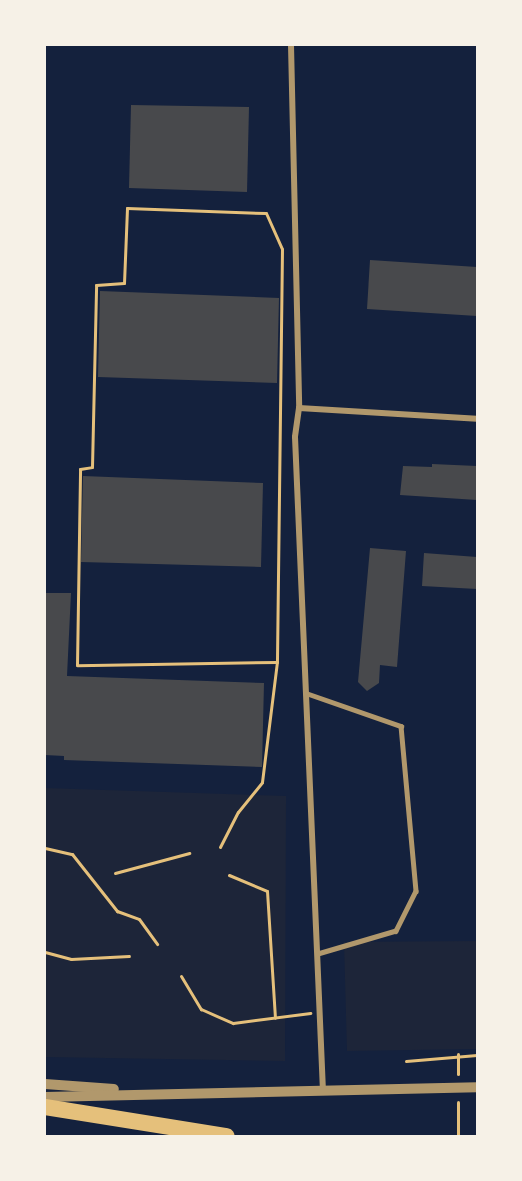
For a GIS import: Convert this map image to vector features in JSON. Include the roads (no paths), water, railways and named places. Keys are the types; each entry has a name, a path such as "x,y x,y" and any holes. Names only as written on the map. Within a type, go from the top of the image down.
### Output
{"highway":[{"path":"45,1107 227,1136"}],"street":[{"path":"291,45 299,408 295,437 323,1091"},
{"path":"299,408 477,419"},
{"path":"45,1084 171,1094"},
{"path":"45,1097 477,1087"}],"lane":[{"path":"306,693 401,726 416,891 396,931 318,954"}]}
